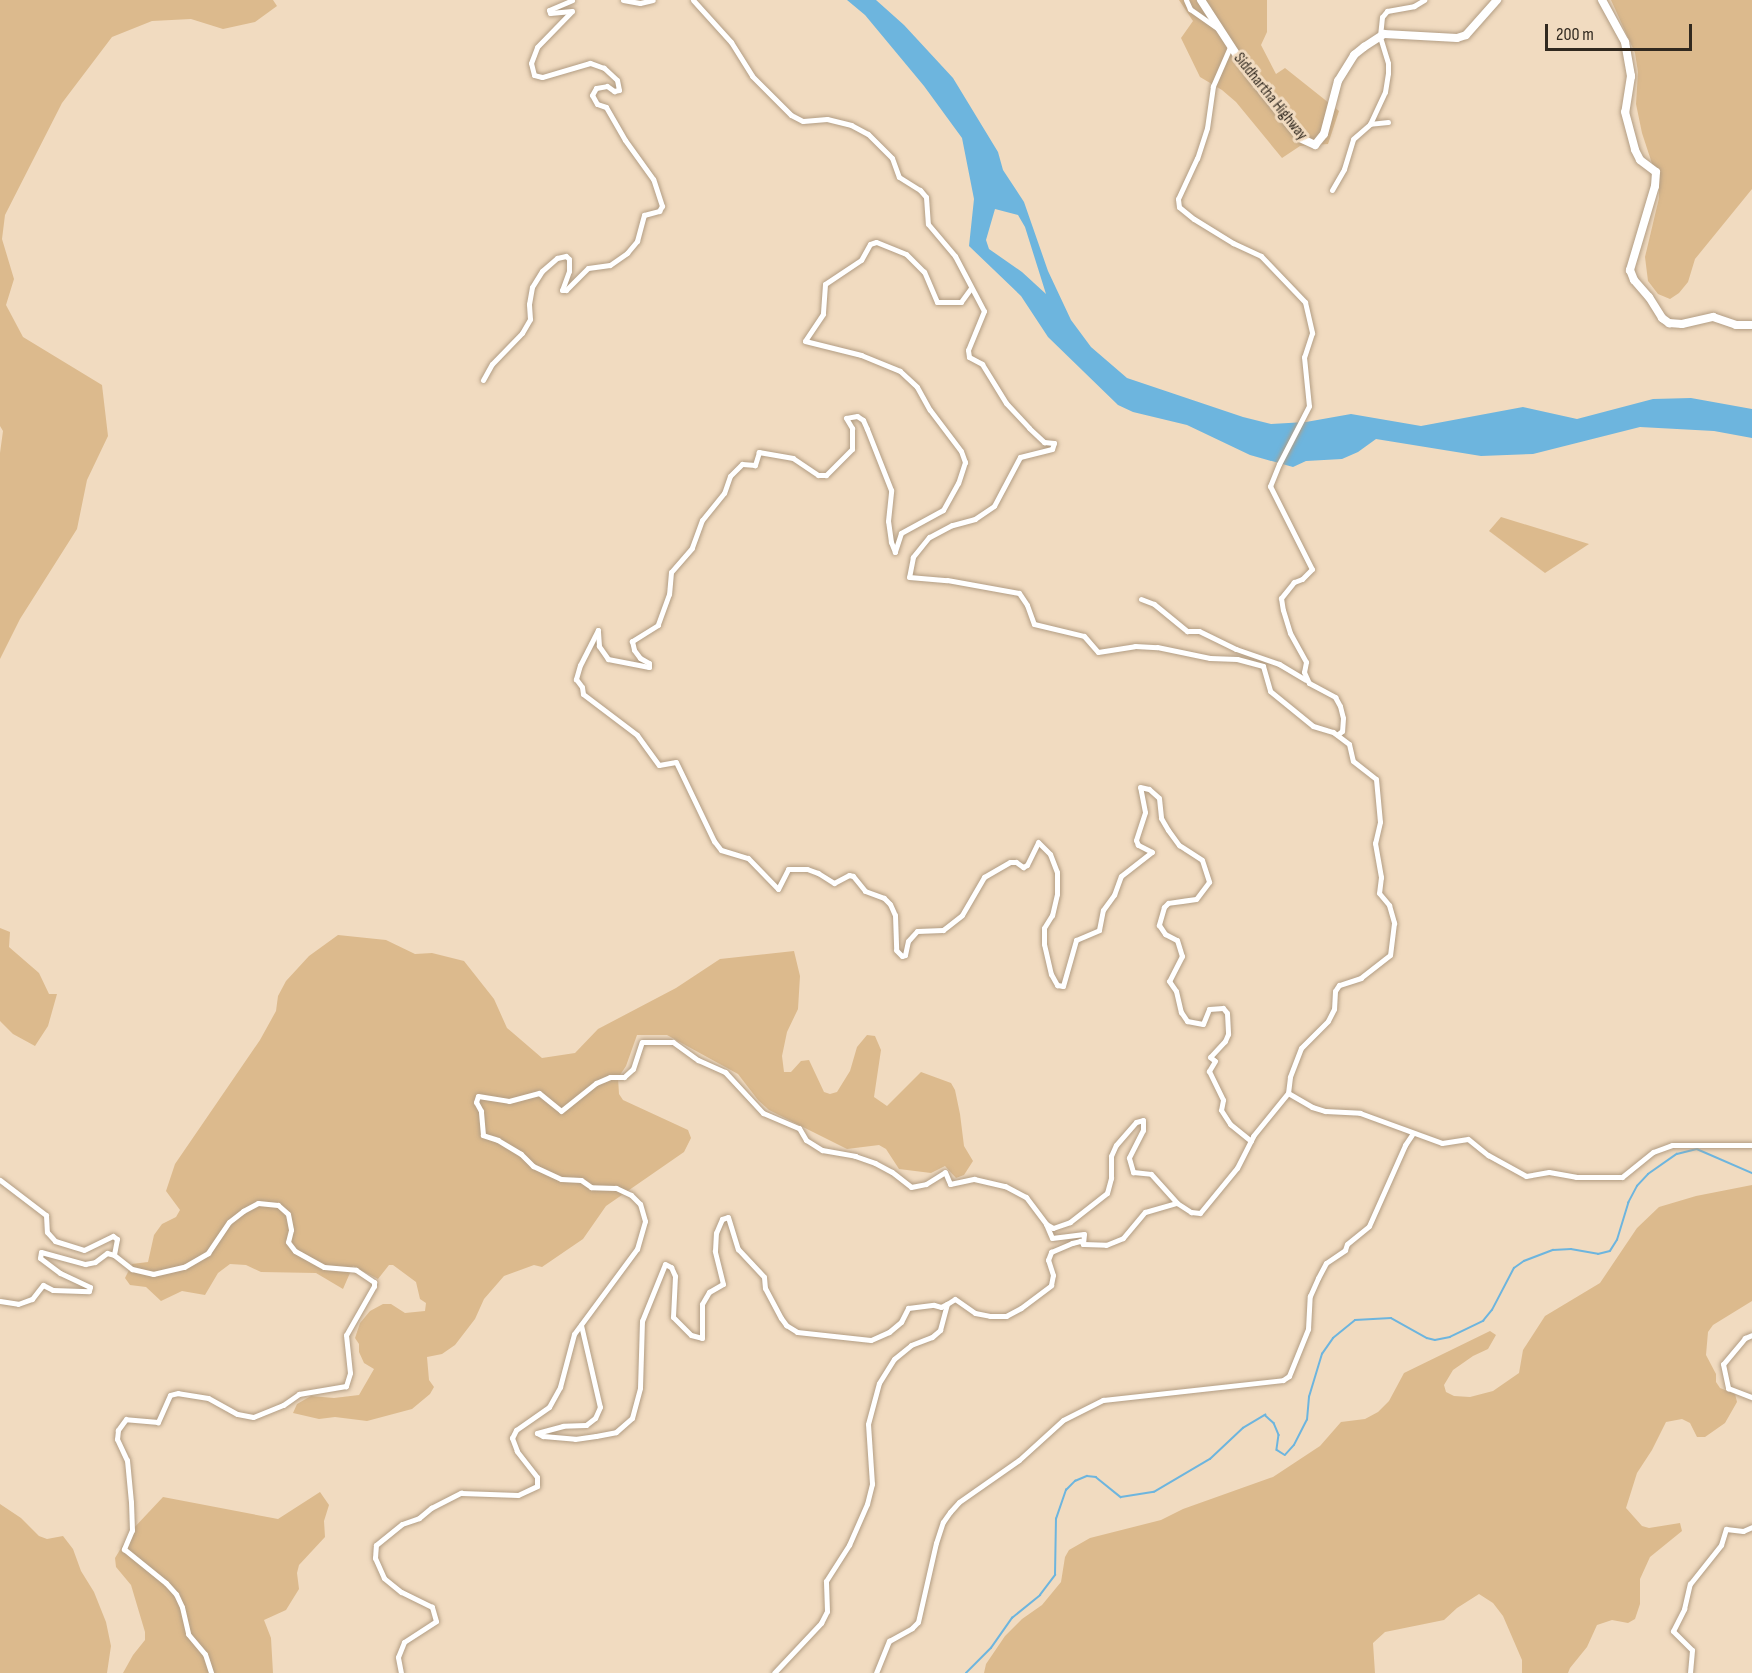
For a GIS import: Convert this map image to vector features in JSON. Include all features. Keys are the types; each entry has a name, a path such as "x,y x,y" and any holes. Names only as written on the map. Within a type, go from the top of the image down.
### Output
{"highway":[{"name":"Siddhartha Highway","path":"1202,0 1230,47 1300,138 1315,146 1324,134 1333,97 1343,71 1354,55 1380,36"},
{"path":"1380,36 1404,34 1457,38 1466,35 1497,0"},
{"path":"1602,0 1625,42 1631,76 1624,112 1635,150 1640,160 1656,172 1655,186 1630,270 1634,280 1650,297 1655,310 1669,322 1683,324 1713,317 1736,325 1752,326"}],"street":[{"path":"483,380 492,364 522,333 530,319 529,304 532,287 542,271 557,258 566,256 569,259 569,272 562,290 566,290 588,268 610,265 627,253 638,241 644,215 659,211 662,206 653,179 625,140 606,107 597,104 592,95 596,88 607,86 614,92 619,90 617,80 604,68 590,63 542,77 534,75 531,63 537,46 572,11 550,13 549,10 572,0"},
{"path":"623,0 640,3 653,0"},
{"path":"693,0 730,42 752,76 791,115 803,121 827,119 851,125 879,143 892,158 899,177 920,190 926,197 928,224 955,256 984,312 968,350 969,357 982,364 1006,403 1029,428 1044,441 1054,443 1052,449 1020,457 994,506 975,519 952,525 929,537 913,556 909,578 947,580 1019,593 1028,605 1034,624 1084,636 1098,652 1135,646 1157,647 1210,658 1238,659 1263,666 1270,691 1313,726 1337,735 1349,744 1353,761 1376,779 1380,822 1375,843 1381,877 1379,893 1389,906 1394,923 1390,955 1361,978 1339,985 1335,991 1334,1009 1328,1022 1301,1048 1290,1077 1288,1093 1251,1141 1237,1168 1200,1213 1191,1212 1177,1203 1151,1174 1133,1172 1129,1158 1143,1130 1143,1120 1136,1122 1116,1145 1111,1156 1111,1178 1107,1193 1070,1222 1053,1228 1046,1224"},
{"path":"1186,0 1190,9 1219,29"},
{"path":"1332,190 1344,169 1353,139 1370,124 1385,92 1388,63 1380,36 1382,17 1388,11 1414,6 1424,0"},
{"path":"1230,47 1214,86 1207,128 1197,158 1178,199 1179,207 1194,219 1233,243 1261,256 1305,302 1312,333 1304,357 1309,406 1270,486 1311,568 1302,579 1294,582 1281,598 1290,633 1306,662 1304,672 1308,681"},
{"path":"1370,124 1388,122"},
{"path":"970,288 961,302 937,302 924,272 906,254 876,242 870,244 861,260 825,284 824,314 805,341 861,355 900,371 917,387 930,410 961,451 965,462 958,483 943,510 901,533 895,552 888,521 891,490 863,420 857,416 846,418 852,428 852,449 826,475 818,475 793,459 759,452 755,465 742,464 730,476 724,493 702,520 692,548 671,572 669,594 658,625 632,641 634,650 640,658 649,663 649,667 608,659 599,646 598,630 580,665 576,679 582,687 583,694 637,735 659,765 676,762 714,841 721,850 748,858 778,889 788,869 818,873 834,884 849,875 853,876 865,891 884,898 890,904 895,915 896,950 902,956 905,955 908,941 917,931 942,930 962,915 984,877 1010,862 1016,862 1023,867 1027,865 1038,842 1050,854 1057,872 1057,894 1052,915 1044,928 1044,944 1051,974 1057,985 1063,986 1066,983 1076,940 1099,930 1103,910 1114,895 1122,876 1152,852 1138,845 1136,840 1144,812 1140,787 1149,789 1159,798 1161,818 1168,830 1179,844 1202,860 1209,882 1196,899 1168,903 1164,907 1159,925 1165,934 1177,940 1182,956 1169,981 1176,991 1181,1012 1186,1021 1203,1024 1209,1009 1219,1007 1227,1013 1228,1034 1225,1041 1210,1057 1215,1061 1209,1071 1223,1100 1221,1110 1230,1124 1251,1141"},
{"path":"1141,599 1154,604 1187,631 1199,631 1236,649 1279,664 1335,697 1343,718 1342,731 1337,735"},
{"path":"400,1673 398,1657 405,1642 436,1621 432,1607 401,1592 384,1578 375,1558 376,1545 402,1524 420,1518 431,1508 461,1493 518,1495 537,1486 537,1477 517,1451 512,1438 516,1430 549,1407 560,1387 574,1334 637,1249 645,1221 640,1204 631,1195 616,1188 591,1187 581,1180 568,1181 533,1166 521,1154 498,1140 487,1138 483,1135 481,1111 476,1101 478,1096 509,1101 539,1093 561,1111 596,1083 610,1077 624,1077 633,1069 642,1042 673,1042 698,1060 725,1072 763,1113 799,1128 806,1140 822,1150 855,1156 875,1164 892,1172 911,1187 926,1184 945,1172 950,1184 974,1179 1005,1186 1026,1197 1046,1224 1052,1238 1084,1234 1083,1244"},
{"path":"1288,1093 1312,1107 1360,1113 1442,1143 1468,1139 1488,1155 1526,1176 1549,1172 1576,1177 1622,1177 1653,1152 1672,1145 1752,1144"},
{"path":"876,1673 889,1641 918,1622 936,1543 943,1522 950,1512 959,1502 1019,1460 1063,1420 1103,1400 1283,1380 1288,1376 1308,1329 1310,1296 1318,1278 1326,1263 1345,1250 1347,1244 1369,1226 1405,1145 1413,1133"},
{"path":"0,1180 45,1215 47,1232 55,1240 84,1251 113,1236 117,1239 114,1255"},
{"path":"0,1301 18,1304 32,1299 42,1285 53,1290 89,1291 90,1287 60,1273 40,1258 41,1252 85,1264 95,1262 107,1254 114,1255 120,1262 142,1272 161,1274 172,1271 208,1252 217,1236 243,1211 258,1203 278,1205 288,1214 291,1230 288,1242 295,1251 324,1267 356,1270 374,1282 374,1286 346,1335 350,1373 346,1386 299,1394 283,1406 253,1417 237,1414 196,1395 170,1395 158,1422 126,1419 118,1430 117,1439 127,1460 131,1502 132,1530 124,1549 166,1582 176,1594 188,1634 205,1654 211,1673"},
{"path":"581,1323 600,1407 595,1418 586,1425 562,1426 537,1433 543,1436 586,1438 616,1432 632,1418 640,1388 642,1321 665,1264 671,1267 675,1276 673,1317 691,1335 702,1338 702,1304 709,1292 723,1284 715,1251 716,1233 722,1219 728,1217 738,1249 764,1277 765,1288 786,1326 797,1332 871,1340 889,1332 901,1322 908,1308 934,1305 941,1307 955,1299 975,1313 996,1316 1012,1313 1051,1285 1053,1275 1048,1260 1051,1252 1080,1241 1083,1244 1106,1245 1120,1241 1145,1212 1177,1203"},
{"path":"774,1673 821,1623 826,1611 826,1581 849,1545 867,1504 872,1484 868,1424 879,1383 894,1359 911,1345 932,1337 940,1330 947,1304"},
{"path":"1752,1335 1745,1338 1723,1364 1728,1388 1752,1397"},
{"path":"1690,1673 1692,1650 1673,1631 1684,1609 1690,1584 1721,1545 1726,1529 1743,1531 1752,1527"}],"shaded area":[{"path":"0,0 273,0 277,6 255,22 223,29 191,19 152,21 112,37 62,103 5,215 2,239 14,279 6,305 23,337 102,385 108,436 87,480 77,529 20,619 0,659 0,453 3,431 0,426"},
{"path":"1179,0 1267,0 1267,32 1261,45 1276,74 1285,68 1339,111 1328,144 1300,146 1282,158 1236,102 1222,90 1200,77 1181,38 1193,21"},
{"path":"1611,0 1752,0 1752,189 1695,259 1688,282 1679,293 1670,299 1658,294 1648,281 1645,257 1659,198 1659,185 1642,133 1636,104 1638,72 1635,53"},
{"path":"1501,517 1589,544 1545,573 1489,531"},
{"path":"0,928 10,932 9,947 39,973 49,994 57,994 48,1026 35,1046 13,1034 0,1021"},
{"path":"338,935 386,940 415,954 432,953 464,961 494,999 507,1028 542,1058 575,1053 598,1029 676,988 720,959 794,951 800,976 798,1009 787,1032 782,1056 784,1072 791,1072 801,1061 809,1060 824,1092 830,1094 837,1092 850,1071 857,1047 867,1035 875,1036 881,1050 874,1097 887,1106 921,1072 951,1083 955,1090 960,1114 964,1146 973,1161 964,1175 956,1178 945,1166 931,1173 899,1169 886,1149 879,1145 847,1149 769,1110 758,1100 738,1074 667,1035 637,1035 626,1066 618,1078 619,1094 623,1100 688,1130 691,1138 684,1152 606,1206 583,1239 542,1267 534,1265 504,1276 484,1299 475,1319 455,1345 442,1354 427,1357 429,1380 434,1387 430,1394 412,1409 367,1421 335,1417 319,1419 293,1413 297,1404 311,1396 334,1398 359,1395 374,1369 364,1363 359,1352 359,1344 355,1338 360,1323 370,1311 383,1304 391,1304 405,1313 425,1311 426,1303 420,1299 416,1282 393,1265 389,1265 378,1279 353,1266 343,1289 316,1273 261,1272 246,1265 230,1264 218,1273 205,1295 182,1291 161,1301 146,1287 130,1285 125,1278 132,1264 148,1262 154,1235 162,1224 176,1217 180,1210 166,1191 175,1164 260,1040 276,1011 278,996 286,981 309,956"},
{"path":"1752,1185 1752,1301 1713,1325 1708,1332 1706,1355 1716,1374 1716,1382 1720,1388 1735,1394 1737,1402 1725,1423 1705,1437 1697,1437 1690,1423 1682,1419 1666,1422 1637,1473 1626,1508 1642,1526 1649,1528 1680,1523 1682,1531 1650,1557 1640,1579 1640,1604 1635,1619 1628,1623 1612,1620 1597,1625 1587,1647 1568,1673 1522,1673 1522,1660 1503,1616 1493,1603 1479,1594 1457,1608 1444,1620 1385,1632 1373,1643 1375,1673 984,1673 986,1664 1005,1636 1022,1619 1042,1605 1061,1582 1065,1557 1069,1550 1090,1538 1161,1520 1183,1509 1273,1477 1320,1446 1341,1422 1365,1419 1378,1412 1389,1401 1404,1373 1490,1331 1496,1335 1488,1349 1453,1370 1444,1385 1446,1392 1454,1396 1470,1397 1493,1391 1519,1373 1523,1350 1545,1316 1600,1283 1637,1228 1659,1207 1696,1196"},
{"path":"320,1492 329,1505 324,1521 325,1537 299,1565 297,1573 299,1589 286,1610 264,1620 271,1638 273,1673 123,1673 145,1640 145,1632 131,1585 116,1567 115,1558 132,1530 163,1497 278,1519"},
{"path":"0,1504 21,1518 39,1536 47,1539 63,1536 73,1549 106,1622 111,1646 107,1673 0,1673"}],"water":[{"path":"847,0 876,0 904,25 953,78 998,152 1003,170 1024,202 1048,271 1071,320 1091,347 1127,378 1243,417 1271,424 1306,422 1351,414 1421,426 1523,407 1577,419 1653,399 1691,398 1752,409 1752,438 1714,431 1640,427 1533,454 1481,456 1376,439 1358,452 1342,459 1306,461 1293,467 1250,455 1187,425 1133,412 1118,405 1048,337 1021,296 969,246 974,199 962,138 924,86 865,15","holes":["995,209 1018,215 1025,227 1046,294 1022,272 989,249 986,240"]}],"waterway":[{"path":"966,1673 991,1648 1012,1618 1040,1595 1055,1575 1056,1519 1066,1490 1075,1481 1087,1476 1096,1477 1121,1497 1154,1492 1210,1459 1243,1428 1265,1415 1274,1423 1279,1435 1277,1450 1285,1455 1294,1445 1307,1420 1309,1397 1322,1354 1333,1338 1355,1320 1391,1318 1427,1338 1435,1340 1450,1337 1483,1321 1492,1310 1514,1268 1524,1261 1553,1250 1571,1249 1598,1254 1610,1251 1617,1240 1628,1203 1637,1186 1648,1174 1677,1154 1697,1149 1752,1173"}]}
